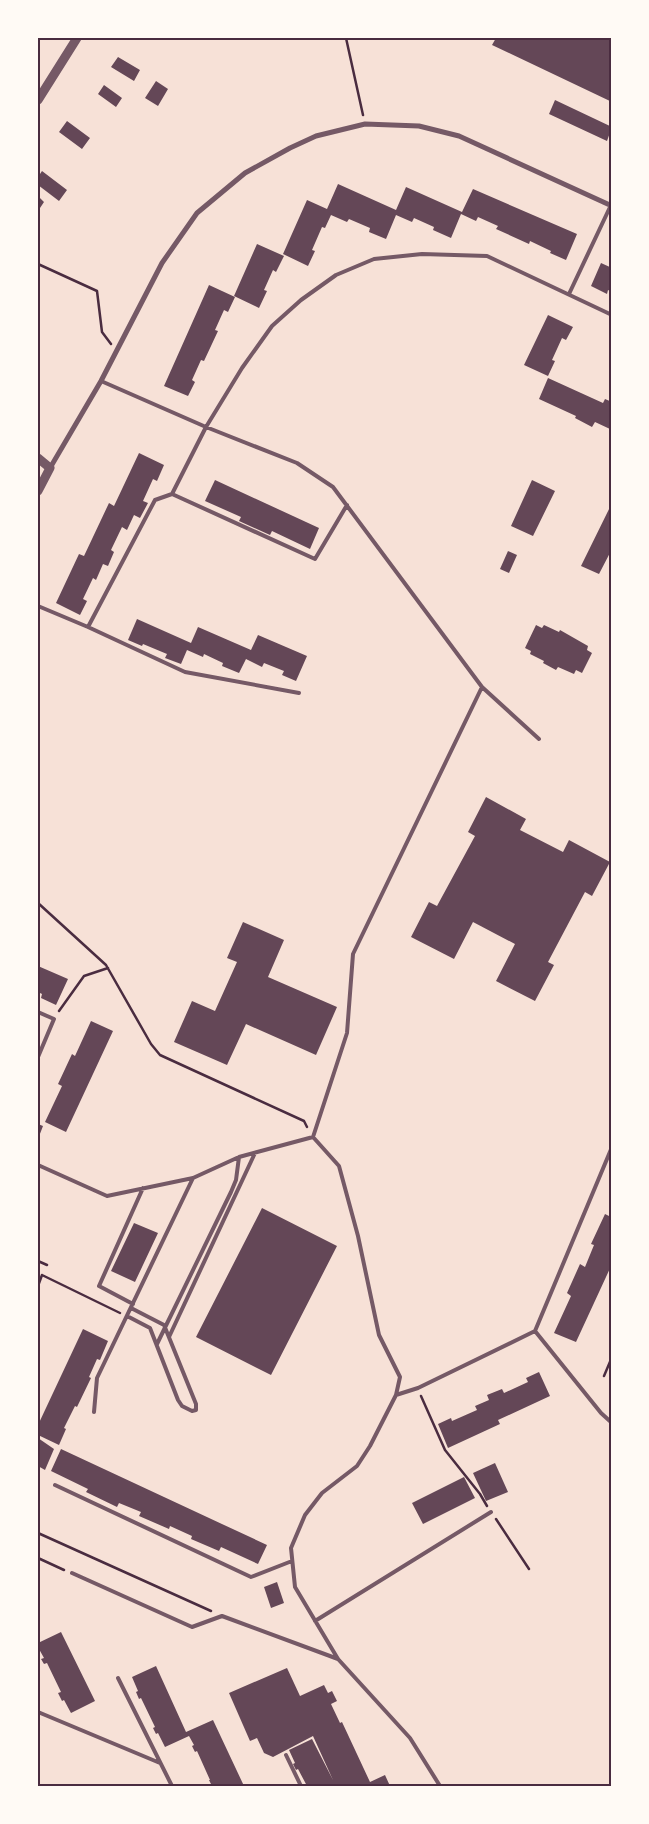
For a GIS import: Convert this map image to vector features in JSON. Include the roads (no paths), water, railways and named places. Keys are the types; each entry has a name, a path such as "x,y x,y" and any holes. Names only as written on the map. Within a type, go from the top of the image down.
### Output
{"street":[{"path":"38,100 40,90 77,38"},
{"path":"38,491 101,381 162,263 198,213 245,173 290,148 316,136 365,124 420,126 458,136 611,205"},
{"path":"38,458 50,468"}],"lane":[{"path":"569,294 611,205"},
{"path":"88,627 155,500 172,494 206,427 242,368 272,326 301,300 336,275 374,259 422,254 487,256 612,315"},
{"path":"101,381 206,427 297,463 333,487 482,688 539,739"},
{"path":"172,494 315,559 347,505"},
{"path":"38,606 185,672 299,693"},
{"path":"312,1137 347,1033 353,954 482,688"},
{"path":"38,1012 54,1019 38,1057"},
{"path":"38,1166 106,1196 193,1178 239,1158 312,1137"},
{"path":"312,1137 339,1166 358,1236 379,1335 400,1377 396,1395 370,1446 357,1466 322,1493 305,1515 291,1548 295,1587 338,1659 410,1738 440,1786"},
{"path":"396,1395 418,1388 535,1331 612,1148"},
{"path":"169,1338 255,1153"},
{"path":"157,1344 231,1192 236,1180 239,1158"},
{"path":"94,1412 97,1378 193,1178"},
{"path":"127,1316 150,1328 178,1400 182,1406 194,1412 197,1407 196,1404 164,1325 99,1286 143,1188"},
{"path":"535,1331 601,1413 612,1423"},
{"path":"55,1485 251,1577 292,1561"},
{"path":"315,1621 491,1512"},
{"path":"72,1573 192,1627 222,1616 338,1659"},
{"path":"118,1678 172,1786"},
{"path":"38,1712 160,1763"},
{"path":"286,1755 301,1786"}]}
